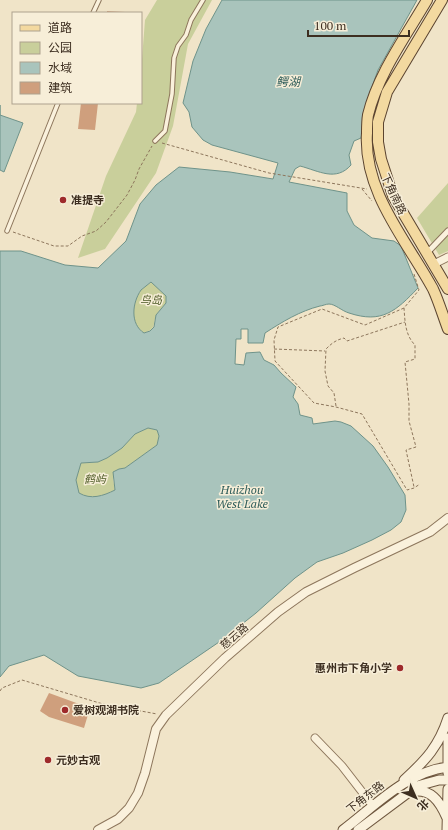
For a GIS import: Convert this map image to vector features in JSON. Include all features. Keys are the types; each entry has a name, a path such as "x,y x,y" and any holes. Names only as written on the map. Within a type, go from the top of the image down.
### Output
{"main road":[{"name":"下角南路","path":"428,0 391,61 377,88 368,116 366,142 368,163 376,189 414,259 434,290 448,329"},
{"name":"下角南路","path":"442,0 387,92 378,122 379,147 386,178 393,196 448,289"},
{"path":"393,790 431,753 442,736 448,718"},
{"path":"448,738 448,777"},
{"name":"下角东路","path":"343,830 393,790 435,769 448,767"},
{"name":"下角东路","path":"358,830 416,786 439,780 448,780"},
{"path":"447,830 448,789"},
{"path":"406,793 421,791 432,794 448,817"}],"street":[{"path":"427,253 448,231"},
{"path":"434,264 448,257"},
{"name":"慈云路","path":"98,830 118,819 129,808 135,798 145,773 156,728 166,716 225,658 278,612 306,592 430,532 448,518"},
{"path":"315,738 342,766 373,806"}],"lane":[{"path":"93,12 98,0"},
{"path":"155,141 165,131 172,94 174,58 178,46 186,35 192,20 204,0"},
{"path":"7,231 58,104"}],"path":[{"path":"7,231 15,232 54,246 68,246 82,236 96,231 111,216 127,195 139,169 155,141 292,178 362,189 376,189"},
{"path":"362,189 371,200"},
{"path":"412,269 419,290 404,308 365,326 322,309 278,327 274,340 274,349 275,361 314,403 362,414 407,490 420,484"},
{"path":"404,308 405,322 410,340 415,345 415,359 405,362 409,420 416,446 406,450 414,488"},
{"path":"336,407 334,393 328,386 325,371 326,349 334,341 339,339 344,338 347,341 405,322"},
{"path":"274,349 326,351"},
{"path":"0,691 2,688 22,680 103,704 166,716"}],"green space":[{"path":"157,0 212,0 188,44 173,126 156,173 105,249 78,258 106,176 136,112 137,104 142,104 142,59 145,20"},
{"path":"448,183 448,251 439,255 417,218"},
{"name":"鸟岛","path":"152,282 166,296 166,303 157,314 151,330 144,333 136,324 134,307 141,290"},
{"name":"鹤屿","path":"148,428 157,430 159,436 157,445 125,468 119,469 113,479 115,490 106,494 92,497 79,493 76,480 81,463 98,462 107,458 122,448 135,434"}],"water":[{"name":"Huizhou West Lake","path":"222,0 417,0 378,70 368,98 361,138 354,141 349,155 351,165 339,173 333,174 327,174 300,166 295,169 289,182 347,193 347,211 354,225 372,238 394,241 401,246 418,288 395,309 380,316 361,316 346,312 334,305 329,304 313,308 291,317 265,333 263,343 248,343 248,329 241,329 241,339 236,339 235,364 244,365 246,353 260,352 264,360 274,365 296,387 293,397 298,404 300,415 312,418 313,424 335,421 351,426 373,446 388,467 405,495 406,510 401,522 391,530 343,553 317,562 295,578 256,613 222,640 159,683 141,688 78,676 44,655 9,666 0,677 0,251 21,251 65,265 98,268 126,241 140,204 156,185 179,167 230,172 273,179 278,163 212,145 203,140 192,127 189,112 183,103 193,61 206,29","holes":["151,282 166,296 166,303 156,315 154,327 150,331 144,333 136,324 134,307 141,290","148,428 157,430 159,436 157,445 125,468 113,472 115,490 106,494 92,497 79,493 76,480 81,463 98,462 107,458 122,448 135,434"]},
{"path":"0,115 23,123 4,172 0,170"}],"building":[{"path":"81,104 98,104 95,130 78,129"},
{"name":"爱树观湖书院","path":"49,693 90,708 84,728 49,717 40,711"}],"place":[{"name":"准提寺","path":"63,200"},
{"name":"惠州市下角小学","path":"400,668"},
{"name":"爱树观湖书院","path":"65,710"},
{"name":"元妙古观","path":"48,760"}],"water label":[{"name":"鳄湖","path":"288,81"}]}
